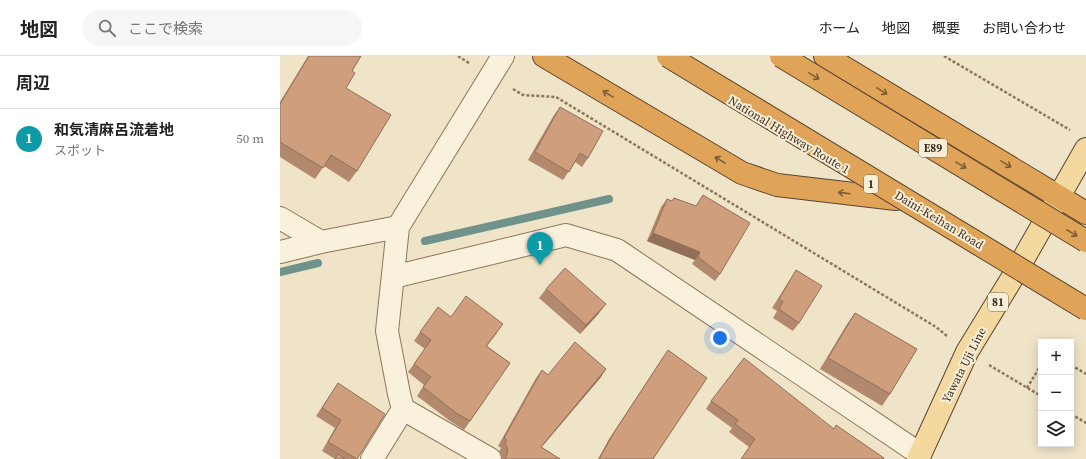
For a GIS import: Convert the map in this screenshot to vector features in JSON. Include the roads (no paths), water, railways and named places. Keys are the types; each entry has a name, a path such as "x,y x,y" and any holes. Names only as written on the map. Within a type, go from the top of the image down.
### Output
{"highway":[{"path":"544,56 742,173 777,185 896,199"},
{"name":"National Highway Route 1","path":"657,56 896,199 1086,310"},
{"name":"Daini-Keihan Road","path":"668,56 1086,310"},
{"name":"E89","path":"781,56 1086,241"},
{"path":"825,56 1086,213"},
{"path":"842,56 863,79"}],"main road":[{"name":"Yawata Uji Line","path":"919,457 967,352 1017,270 1086,149"}],"street":[{"path":"490,459 403,409 398,394 387,331 398,228 503,56"},
{"path":"280,218 321,242"},
{"path":"280,252 321,242 398,228"},
{"path":"393,277 566,235 616,250 919,457"},
{"path":"372,459 403,409"}],"waterway":[{"path":"425,241 609,199"},
{"path":"280,272 318,263"}],"place":[{"name":"和気清麻呂流着地","path":"540,265"}]}
